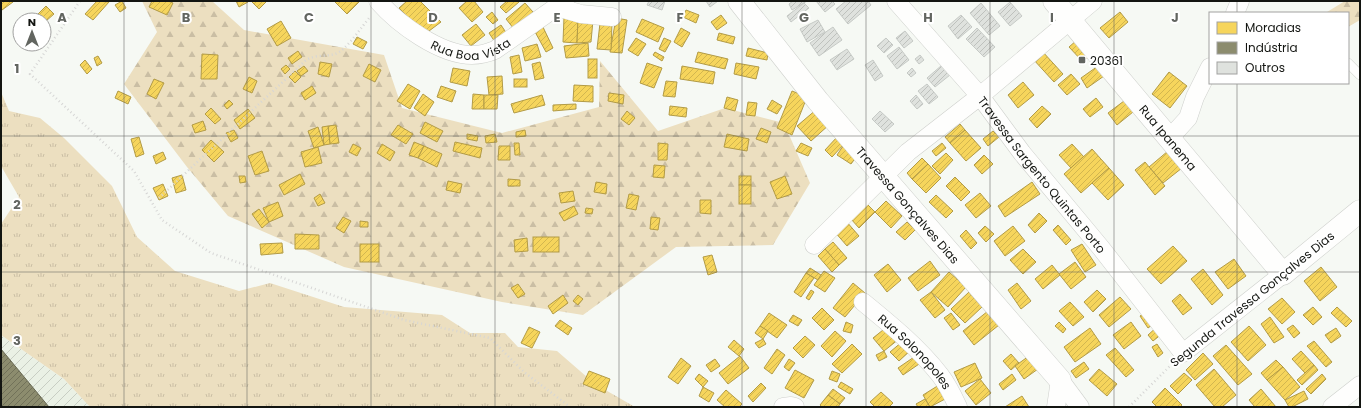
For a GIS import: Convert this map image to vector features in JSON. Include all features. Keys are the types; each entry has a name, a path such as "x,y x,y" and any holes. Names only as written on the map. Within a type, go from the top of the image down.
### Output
{"street":[{"name":"Travessa Gonçalves Dias","path":"739,1 818,101 1060,380 1080,407"},
{"name":"Travessa Sargento Quintas Porto","path":"896,1 980,96 1022,153 1101,248 1183,353"},
{"name":"Rua Ipanema","path":"1054,1 1283,274"},
{"path":"814,245 908,152 935,129 980,96 1093,1"},
{"path":"1235,12 1240,1"},
{"name":"Rua Boa Vista","path":"380,3 393,17 423,39 458,54 472,55 484,54 495,50 561,4"},
{"path":"561,4 581,14 612,17"},
{"path":"1169,139 1188,118 1195,97 1209,70"},
{"name":"Segunda Travessa Gonçalves Dias","path":"1183,353 1360,211"},
{"name":"Rua Solonopoles","path":"863,302 895,329 927,360 940,376 958,407"},
{"path":"1056,407 1060,380"},
{"path":"1332,407 1360,385"},
{"path":"783,407 795,407"}],"lane":[{"path":"1349,64 1360,75"}],"path":[{"path":"80,1 30,74 134,171 162,220 211,253 404,320 490,338 524,372 570,407"},
{"path":"159,198 304,61 313,56 338,52 345,47 380,3"},
{"name":"Segunda Travessa Gonçalves Dias","path":"1129,407 1183,353"}],"shaded area":[{"path":"1,335 64,379 90,407 1,407"}],"green space":[{"path":"142,1 212,1 244,30 384,55 402,108 502,133 599,107 600,61 658,131 725,108 784,123 810,183 773,245 676,247 583,315 502,302 344,267 228,216 187,167 124,84 157,32"},
{"path":"1345,1 1360,1 1360,20 1349,26 1349,12 1327,12"},
{"path":"1,92 9,111 40,118 64,138 112,186 137,237 175,271 239,291 270,283 344,307 442,315 470,333 505,333 518,347 557,351 595,384 635,407 90,407 64,379 1,335 1,224 19,197 1,166"}],"building: Moradias":[{"path":"1,1 12,1 13,2 2,10"},
{"path":"97,1 109,2 93,20 85,14"},
{"path":"122,1 126,8 120,12 115,5"},
{"path":"152,1 168,1 173,3 167,15 149,7"},
{"path":"236,1 247,1 248,2 239,7"},
{"path":"267,1 259,9 252,2"},
{"path":"334,1 360,1 347,14"},
{"path":"407,1 420,1 441,22 425,34 399,8"},
{"path":"467,1 474,1 483,12 472,22 459,8"},
{"path":"507,1 519,2 506,13 500,7"},
{"path":"525,3 533,12 514,29 506,19"},
{"path":"46,6 52,12 40,12"},
{"path":"686,10 699,15 696,23 683,17"},
{"path":"492,12 498,20 493,24 486,17"},
{"path":"1120,12 1128,22 1109,38 1100,28"},
{"path":"721,15 727,23 717,30 711,22"},
{"path":"564,17 578,18 577,43 563,42"},
{"path":"578,18 593,20 591,42 577,43"},
{"path":"616,18 627,20 622,53 610,52"},
{"path":"642,19 664,28 658,42 636,32"},
{"path":"281,21 291,38 277,46 267,29"},
{"path":"600,23 612,23 611,50 597,49"},
{"path":"476,24 485,35 471,46 462,35"},
{"path":"501,25 507,34 495,42 489,33"},
{"path":"542,25 553,48 546,52 534,30"},
{"path":"681,28 690,33 682,47 674,42"},
{"path":"719,33 735,37 733,44 717,40"},
{"path":"357,37 367,42 363,49 353,44"},
{"path":"636,38 646,44 638,56 628,50"},
{"path":"664,38 671,41 665,52 659,49"},
{"path":"1077,40 1091,54 1083,62 1069,47"},
{"path":"588,43 589,56 566,58 564,46"},
{"path":"537,44 541,57 525,61 522,48"},
{"path":"748,48 768,53 767,60 746,56"},
{"path":"298,51 302,57 292,64 288,58"},
{"path":"1042,51 1063,74 1054,82 1033,59"},
{"path":"655,52 664,57 662,61 653,55"},
{"path":"698,52 728,59 725,69 695,62"},
{"path":"202,54 218,55 217,79 201,79"},
{"path":"519,55 522,72 513,74 510,57"},
{"path":"98,56 102,63 97,66 94,58"},
{"path":"588,59 597,59 597,78 588,78"},
{"path":"85,60 92,69 87,74 80,65"},
{"path":"320,62 332,64 329,77 318,74"},
{"path":"540,62 544,78 535,80 532,64"},
{"path":"647,63 662,68 654,88 640,83"},
{"path":"736,63 759,67 756,79 734,74"},
{"path":"369,64 381,70 375,82 363,76"},
{"path":"286,65 290,69 285,74 281,69"},
{"path":"304,66 308,71 301,76 297,71"},
{"path":"682,66 715,72 713,84 680,79"},
{"path":"1098,66 1104,76 1087,88 1081,78"},
{"path":"453,68 470,71 467,86 450,82"},
{"path":"295,71 301,77 295,83 289,77"},
{"path":"1169,72 1187,86 1170,108 1152,94"},
{"path":"1071,74 1080,84 1067,95 1058,85"},
{"path":"502,76 503,94 489,95 487,77"},
{"path":"249,77 257,81 252,93 243,89"},
{"path":"154,79 164,83 156,99 147,94"},
{"path":"514,79 527,79 527,87 514,87"},
{"path":"666,81 677,82 675,97 663,96"},
{"path":"1023,82 1034,95 1018,108 1008,95"},
{"path":"408,84 420,91 410,109 397,101"},
{"path":"574,85 593,86 593,102 573,101"},
{"path":"312,86 316,93 305,100 301,93"},
{"path":"441,86 456,91 452,102 437,97"},
{"path":"118,91 131,97 128,104 115,98"},
{"path":"792,91 807,97 792,135 777,128"},
{"path":"609,93 624,95 623,104 608,101"},
{"path":"423,94 434,102 425,116 414,108"},
{"path":"473,94 484,95 484,109 472,109"},
{"path":"484,95 498,95 497,109 484,109"},
{"path":"542,95 545,105 514,113 511,104"},
{"path":"727,97 738,100 735,111 724,108"},
{"path":"1096,98 1103,107 1090,117 1083,109"},
{"path":"229,100 233,104 227,109 224,105"},
{"path":"772,100 782,106 777,114 767,109"},
{"path":"1124,101 1133,112 1117,125 1108,113"},
{"path":"748,102 757,103 755,116 746,115"},
{"path":"576,104 576,109 553,111 553,105"},
{"path":"670,106 687,108 686,117 669,115"},
{"path":"1042,106 1051,114 1037,128 1029,119"},
{"path":"211,108 221,119 215,124 205,114"},
{"path":"248,109 255,118 240,129 234,120"},
{"path":"817,109 830,124 811,141 797,126"},
{"path":"627,111 635,118 629,125 621,119"},
{"path":"203,121 206,130 195,133 192,125"},
{"path":"425,122 443,131 437,142 420,133"},
{"path":"960,124 965,130 950,143 945,137"},
{"path":"336,125 339,143 330,144 328,126"},
{"path":"398,125 413,134 406,144 391,135"},
{"path":"328,126 330,144 324,145 322,127"},
{"path":"318,127 324,145 314,148 308,131"},
{"path":"761,128 771,132 767,143 756,139"},
{"path":"234,130 238,138 231,142 226,133"},
{"path":"525,130 526,136 516,137 516,132"},
{"path":"965,130 981,148 966,161 950,143"},
{"path":"993,131 999,137 988,146 983,139"},
{"path":"467,134 478,136 477,141 467,139"},
{"path":"495,134 497,142 486,143 485,136"},
{"path":"727,134 749,139 747,151 724,147"},
{"path":"838,136 845,143 832,157 825,150"},
{"path":"139,137 144,154 136,157 131,139"},
{"path":"211,140 224,152 214,162 202,150"},
{"path":"414,142 424,146 418,158 409,155"},
{"path":"455,142 482,148 480,158 453,151"},
{"path":"514,143 519,143 520,155 515,155"},
{"path":"658,143 668,144 667,160 658,160"},
{"path":"801,143 812,148 808,156 796,151"},
{"path":"845,143 860,152 851,164 837,155"},
{"path":"942,143 946,148 936,156 932,151"},
{"path":"353,144 361,148 357,156 349,152"},
{"path":"382,144 395,152 390,161 377,153"},
{"path":"1072,144 1084,157 1071,168 1059,155"},
{"path":"424,146 442,154 437,167 418,158"},
{"path":"499,146 510,146 510,160 498,160"},
{"path":"318,147 322,163 305,167 301,152"},
{"path":"1092,149 1109,168 1081,193 1064,174"},
{"path":"262,151 269,171 255,175 248,156"},
{"path":"1168,151 1182,168 1163,183 1149,167"},
{"path":"163,152 166,159 156,164 153,156"},
{"path":"946,153 953,160 940,174 932,166"},
{"path":"984,155 993,164 982,174 974,165"},
{"path":"922,158 928,164 912,179 907,173"},
{"path":"1145,162 1165,186 1155,195 1135,170"},
{"path":"928,164 941,178 926,193 912,179"},
{"path":"654,165 665,166 664,178 653,177"},
{"path":"1109,168 1124,185 1108,200 1092,183"},
{"path":"300,174 305,184 284,195 279,185"},
{"path":"182,175 186,190 176,193 172,178"},
{"path":"239,176 245,176 246,182 240,183"},
{"path":"739,176 751,176 751,185 739,185"},
{"path":"785,176 792,194 777,199 770,182"},
{"path":"955,177 970,192 961,201 946,186"},
{"path":"508,179 520,180 520,186 508,186"},
{"path":"448,181 462,184 460,193 446,190"},
{"path":"596,182 607,184 606,194 594,192"},
{"path":"1032,182 1040,194 1005,217 998,206"},
{"path":"163,184 168,196 159,200 153,188"},
{"path":"739,185 751,185 751,204 739,204"},
{"path":"573,191 575,201 561,203 559,193"},
{"path":"980,193 991,206 976,218 965,205"},
{"path":"320,194 325,203 318,206 314,198"},
{"path":"629,194 639,196 636,210 626,208"},
{"path":"936,195 953,211 946,218 929,202"},
{"path":"700,200 711,200 711,214 700,213"},
{"path":"886,201 902,216 891,228 875,212"},
{"path":"278,202 283,216 269,222 263,208"},
{"path":"866,203 875,212 859,228 851,219"},
{"path":"574,206 578,214 564,221 559,213"},
{"path":"586,208 593,209 592,214 585,213"},
{"path":"259,209 269,222 262,228 252,214"},
{"path":"1039,213 1047,221 1035,233 1028,225"},
{"path":"343,217 351,221 344,233 336,228"},
{"path":"651,217 660,218 658,230 650,229"},
{"path":"360,221 368,222 368,227 360,227"},
{"path":"846,221 859,236 847,246 834,231"},
{"path":"907,222 915,230 905,240 896,232"},
{"path":"1058,225 1071,240 1066,245 1053,230"},
{"path":"985,226 994,234 986,242 978,233"},
{"path":"1013,226 1025,241 1005,256 994,241"},
{"path":"966,230 977,243 971,249 960,236"},
{"path":"295,234 319,235 319,249 295,249"},
{"path":"533,237 559,237 559,252 533,252"},
{"path":"527,238 528,251 515,252 514,240"},
{"path":"833,242 847,258 839,265 825,249"},
{"path":"282,243 283,253 261,255 260,244"},
{"path":"360,244 379,244 379,262 360,262"},
{"path":"1082,244 1096,265 1085,272 1071,250"},
{"path":"1173,246 1187,261 1161,284 1147,269"},
{"path":"825,249 839,265 832,272 818,256"},
{"path":"1023,249 1036,262 1023,274 1010,260"},
{"path":"712,255 717,272 708,275 703,257"},
{"path":"1234,259 1246,276 1228,289 1215,272"},
{"path":"930,261 940,275 918,291 908,278"},
{"path":"1075,262 1086,277 1071,289 1059,274"},
{"path":"888,264 901,280 887,292 874,275"},
{"path":"1052,265 1060,275 1043,289 1035,279"},
{"path":"1321,267 1337,287 1320,301 1304,281"},
{"path":"810,268 821,275 818,280 806,273"},
{"path":"1203,269 1223,295 1212,305 1191,279"},
{"path":"824,271 835,278 825,292 814,285"},
{"path":"949,272 966,287 948,307 931,292"},
{"path":"806,273 814,278 801,297 794,292"},
{"path":"853,283 865,293 845,317 833,308"},
{"path":"1017,283 1031,301 1021,309 1008,290"},
{"path":"518,284 525,294 518,298 511,288"},
{"path":"811,290 814,292 809,300 806,298"},
{"path":"1097,290 1106,299 1093,312 1084,302"},
{"path":"931,292 945,310 935,318 920,300"},
{"path":"969,292 982,307 965,323 951,309"},
{"path":"1180,294 1192,308 1183,315 1172,301"},
{"path":"563,295 568,303 553,314 548,306"},
{"path":"578,295 583,299 578,305 573,301"},
{"path":"1120,297 1131,309 1109,327 1099,315"},
{"path":"1282,298 1295,312 1282,324 1268,309"},
{"path":"1070,302 1084,317 1073,326 1059,311"},
{"path":"1313,307 1322,317 1313,325 1303,315"},
{"path":"1337,307 1352,321 1346,327 1331,313"},
{"path":"822,308 834,320 824,330 812,318"},
{"path":"988,311 999,325 974,345 963,331"},
{"path":"1147,311 1155,323 1148,328 1140,316"},
{"path":"769,313 787,325 777,338 760,326"},
{"path":"951,313 960,325 953,330 944,318"},
{"path":"793,315 802,320 798,326 789,321"},
{"path":"1270,317 1284,337 1274,343 1261,324"},
{"path":"560,320 572,328 568,335 555,326"},
{"path":"846,322 853,325 851,333 843,331"},
{"path":"1059,322 1066,329 1063,333 1055,326"},
{"path":"1131,322 1141,336 1124,349 1113,335"},
{"path":"1293,325 1300,333 1294,338 1287,329"},
{"path":"760,326 768,331 763,339 755,333"},
{"path":"888,326 899,339 884,351 873,338"},
{"path":"1158,326 1163,333 1153,341 1148,335"},
{"path":"1249,326 1266,345 1248,361 1231,342"},
{"path":"529,327 540,332 532,348 521,343"},
{"path":"1090,328 1101,344 1075,362 1064,347"},
{"path":"1336,328 1341,336 1331,343 1325,335"},
{"path":"835,331 846,341 832,357 821,346"},
{"path":"805,336 815,345 803,358 793,348"},
{"path":"763,339 766,344 759,348 755,343"},
{"path":"734,340 744,349 739,356 728,347"},
{"path":"903,341 911,350 899,361 890,352"},
{"path":"1314,341 1332,362 1326,367 1307,346"},
{"path":"852,344 862,354 842,373 832,364"},
{"path":"1157,344 1163,353 1158,357 1152,347"},
{"path":"1226,345 1252,374 1238,385 1213,356"},
{"path":"1115,348 1134,370 1126,377 1106,355"},
{"path":"777,349 785,355 772,374 764,368"},
{"path":"884,351 887,357 879,361 876,355"},
{"path":"1301,351 1314,365 1305,373 1292,359"},
{"path":"1203,353 1213,364 1195,380 1186,370"},
{"path":"1011,354 1019,363 1011,370 1003,361"},
{"path":"917,355 922,362 903,375 898,368"},
{"path":"740,356 749,368 728,384 719,373"},
{"path":"1029,356 1038,369 1024,379 1015,366"},
{"path":"681,358 691,366 678,384 668,377"},
{"path":"715,359 720,366 711,372 706,365"},
{"path":"789,359 795,363 789,371 784,367"},
{"path":"1276,360 1283,367 1267,380 1261,373"},
{"path":"1084,362 1089,369 1076,378 1071,371"},
{"path":"975,363 982,378 961,387 954,372"},
{"path":"1314,365 1318,370 1302,385 1297,380"},
{"path":"1283,367 1300,387 1285,400 1267,380"},
{"path":"1099,369 1117,384 1107,396 1089,380"},
{"path":"1214,369 1236,395 1222,407 1215,407 1196,385"},
{"path":"795,370 814,380 804,398 785,388"},
{"path":"589,371 610,379 605,393 583,384"},
{"path":"832,371 840,374 837,382 829,379"},
{"path":"1184,373 1192,380 1178,394 1170,386"},
{"path":"699,374 708,381 703,387 695,379"},
{"path":"1012,374 1016,380 1003,390 999,384"},
{"path":"1322,374 1326,379 1311,394 1306,389"},
{"path":"980,379 991,393 976,405 965,391"},
{"path":"841,382 853,389 850,394 838,387"},
{"path":"761,383 766,388 753,402 748,396"},
{"path":"939,385 947,398 930,407 923,395"},
{"path":"703,387 714,393 709,402 699,396"},
{"path":"1165,388 1182,405 1180,407 1157,407 1152,402"},
{"path":"833,389 845,398 840,404 828,395"},
{"path":"1261,389 1276,407 1255,407 1249,400"},
{"path":"726,390 742,404 739,407 725,407 717,400"},
{"path":"1304,391 1308,399 1289,407 1285,400"},
{"path":"881,392 893,403 889,407 875,407 870,402"},
{"path":"828,395 840,404 838,407 822,407 820,405"},
{"path":"1022,396 1029,407 1005,407"},
{"path":"925,399 930,407 918,407 916,404"}],"building: Indústria":[{"path":"1,349 49,407 1,407"}],"building: Outros":[{"path":"649,1 665,1 662,10 647,5"},
{"path":"706,1 718,1 710,7"},
{"path":"793,1 807,1 792,10 789,4"},
{"path":"816,1 832,1 835,4 825,12"},
{"path":"846,1 868,1 871,5 848,24 836,9"},
{"path":"1010,2 1022,16 1010,26 998,12"},
{"path":"804,3 809,8 791,22 787,16"},
{"path":"981,3 1000,26 989,35 970,13"},
{"path":"961,15 972,27 958,39 948,26"},
{"path":"818,20 825,32 807,42 800,29"},
{"path":"833,27 842,40 819,56 810,43"},
{"path":"977,28 995,47 984,57 966,39"},
{"path":"905,31 913,41 904,48 896,38"},
{"path":"886,38 893,45 884,53 877,46"},
{"path":"899,47 909,60 897,69 887,56"},
{"path":"847,49 854,59 837,70 830,60"},
{"path":"920,55 924,60 919,64 915,59"},
{"path":"873,60 883,76 875,81 865,65"},
{"path":"942,65 950,75 935,87 927,78"},
{"path":"912,68 916,73 911,77 907,73"},
{"path":"927,84 938,97 929,104 918,91"},
{"path":"916,95 923,104 917,109 910,101"},
{"path":"880,111 894,124 885,132 872,119"}],"place":[{"name":"20361","path":"1082,60"}]}
